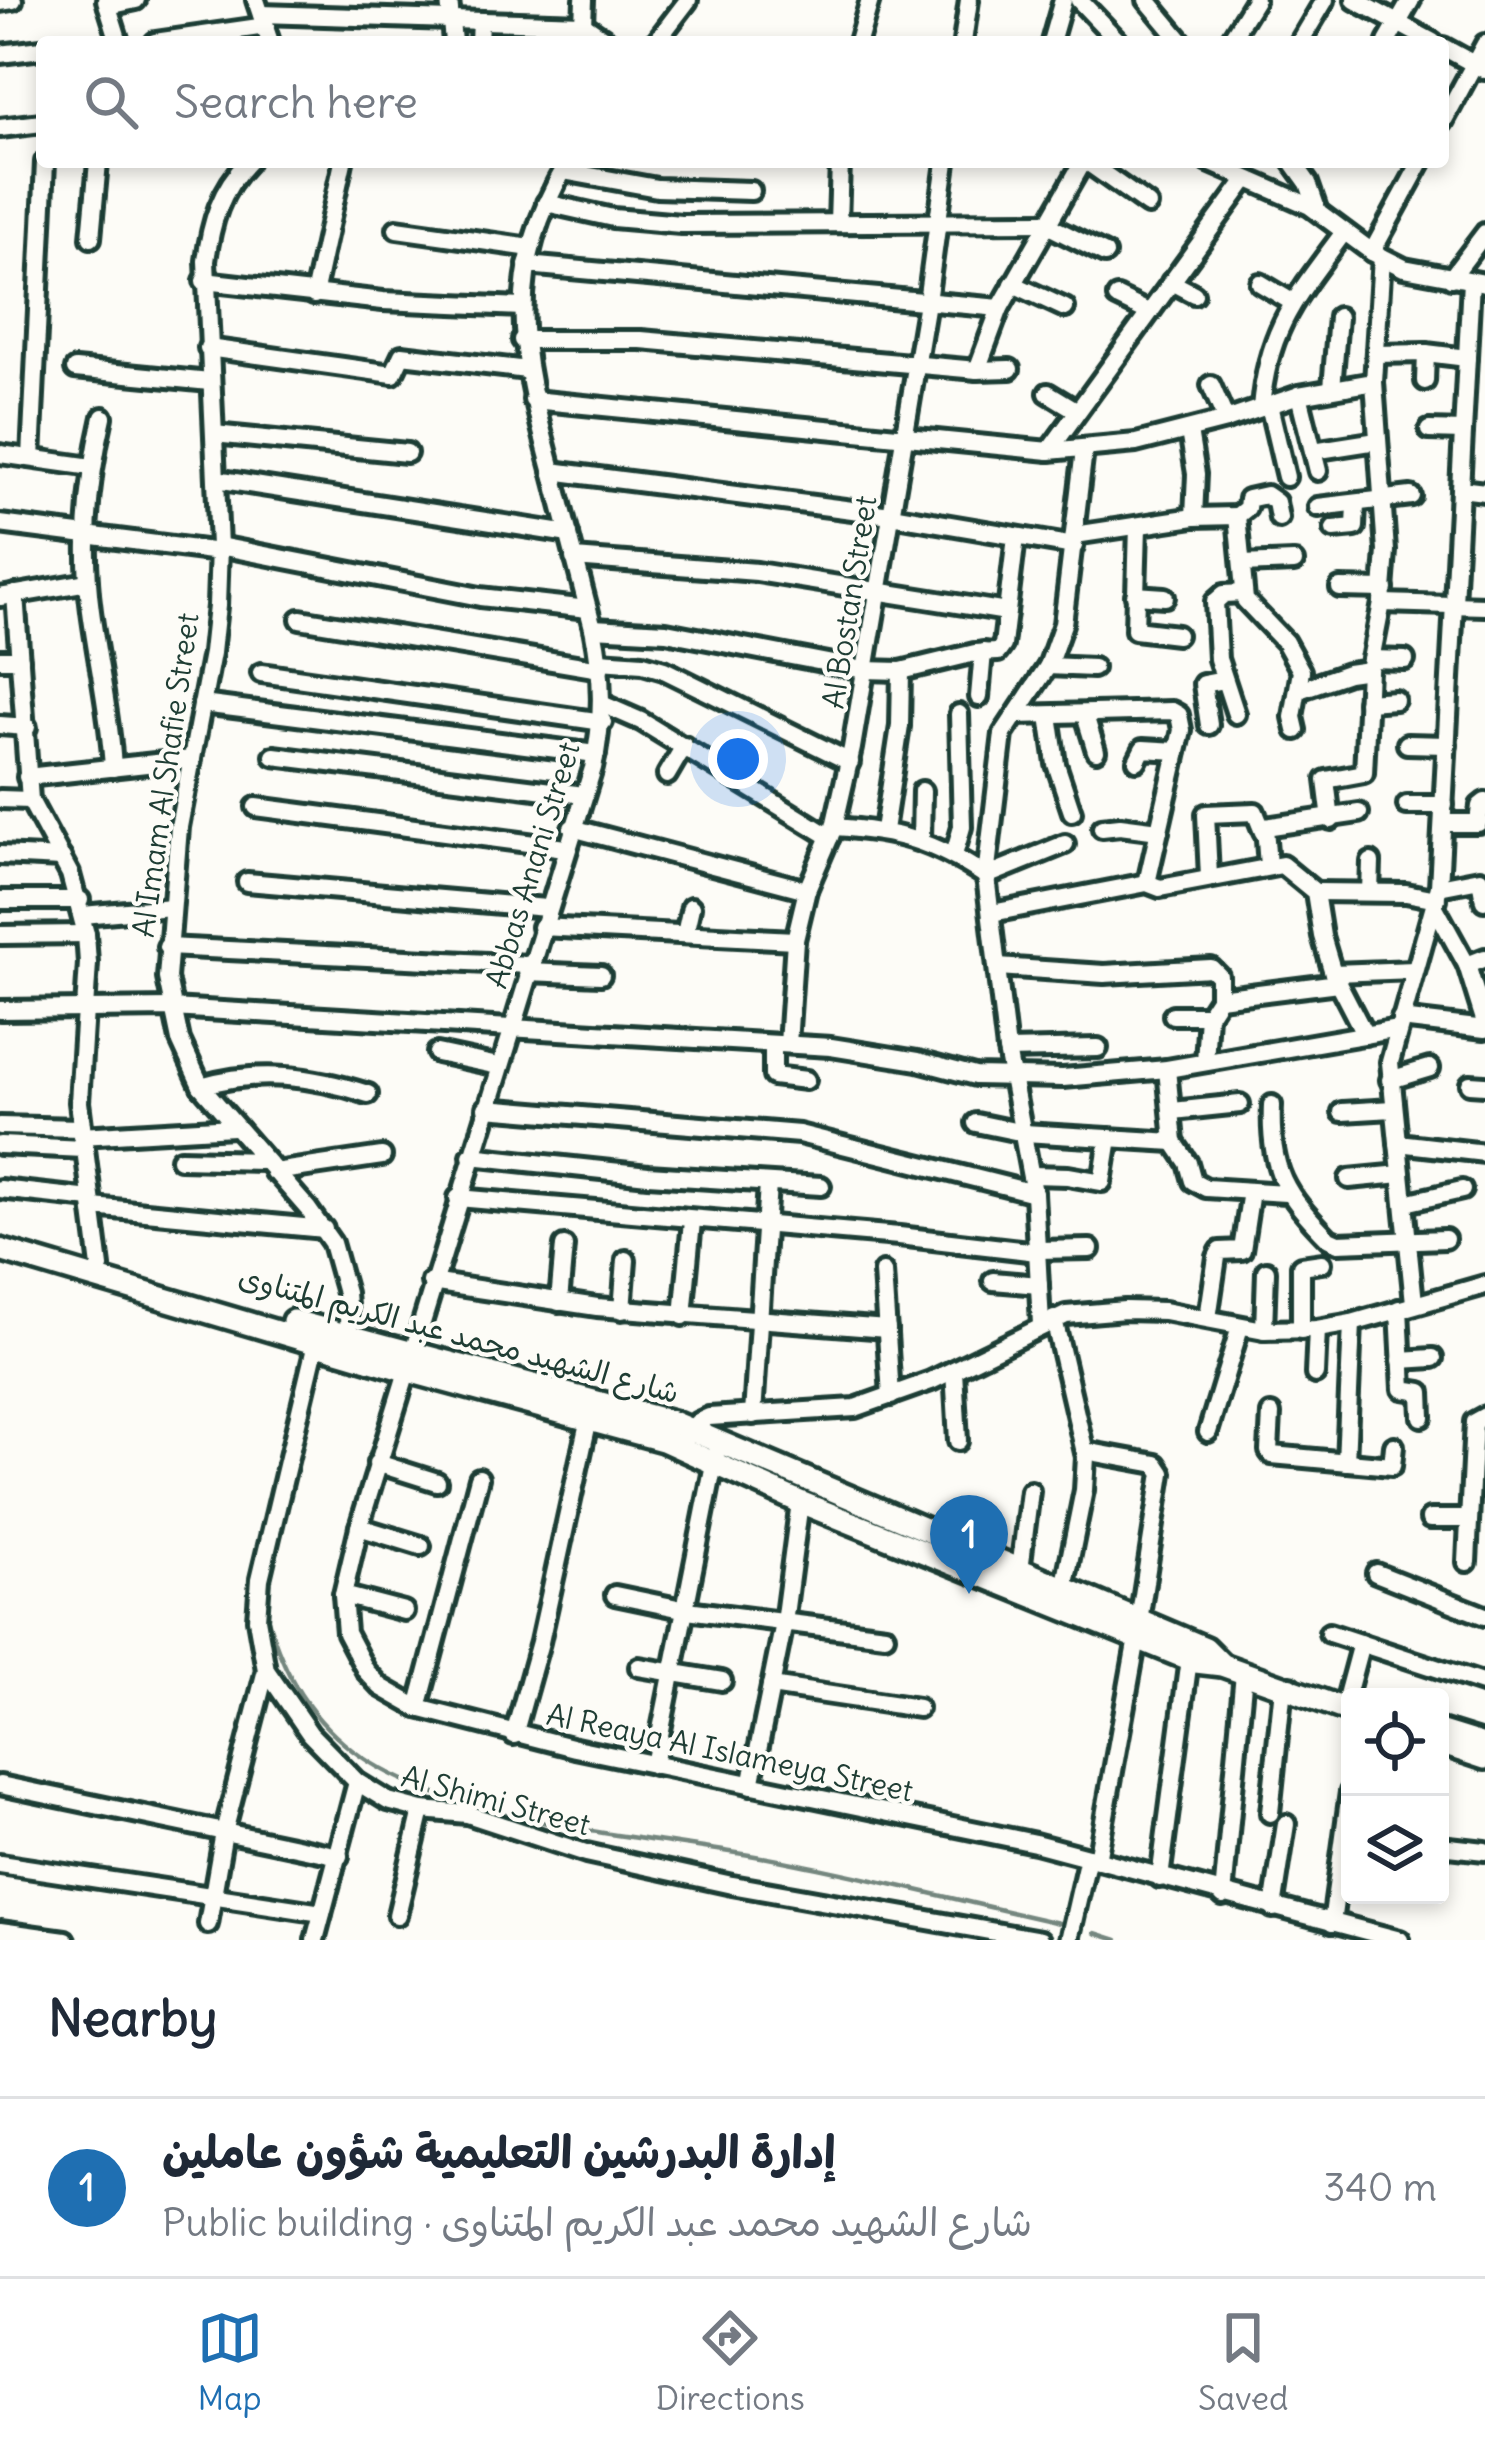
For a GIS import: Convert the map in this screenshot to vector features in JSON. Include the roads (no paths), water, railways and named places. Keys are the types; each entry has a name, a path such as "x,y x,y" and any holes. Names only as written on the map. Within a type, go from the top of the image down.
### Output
{"main road":[{"name":"شارع الشهيد محمد عبد الكريم المتناوى","path":"0,1236 34,1254 589,1418 684,1437"},
{"name":"شارع الشهيد محمد عبد الكريم المتناوى","path":"0,1250 100,1267 318,1335"},
{"name":"شارع الشهيد محمد عبد الكريم المتناوى","path":"408,1361 654,1415 684,1437 717,1452 1064,1589 1189,1659 1222,1664"},
{"name":"شارع الشهيد محمد عبد الكريم المتناوى","path":"717,1452 800,1502 1138,1630 1205,1648 1222,1664"},
{"path":"1222,1664 1283,1687 1341,1701"},
{"path":"1449,1746 1485,1758"}],"street":[{"path":"0,2 13,0"},
{"path":"117,36 107,3 136,0"},
{"path":"449,0 452,36"},
{"path":"184,36 263,20 480,21 580,33 584,0"},
{"path":"661,36 688,0"},
{"path":"847,0 869,3 860,36"},
{"path":"964,36 969,0"},
{"path":"1053,36 1063,0"},
{"path":"1079,0 1112,36"},
{"path":"1233,36 1255,0"},
{"path":"1304,36 1325,0"},
{"path":"1355,0 1422,36"},
{"path":"1390,36 1411,0"},
{"path":"1152,2 1177,36"},
{"path":"479,36 480,21"},
{"path":"1449,113 1480,68 1485,44"},
{"path":"0,54 36,50"},
{"path":"1449,50 1480,68"},
{"path":"0,128 36,125"},
{"path":"32,458 45,168"},
{"path":"91,238 97,168"},
{"name":"Al Imam Al Shafie Street","path":"243,168 215,214 204,281 219,549 215,629 167,946 172,1008 201,1086 324,1228 341,1267 350,1344"},
{"path":"314,295 342,168"},
{"name":"Abbas Anani Street","path":"408,1361 584,795 602,713 593,628 533,400 522,340 529,257 546,203 564,168"},
{"path":"578,168 657,188 751,191"},
{"path":"838,223 840,168"},
{"name":"Al Bostan Street","path":"780,1044 807,890 832,832 850,762 945,168"},
{"path":"976,370 1000,308 1081,168"},
{"path":"1094,168 1148,205"},
{"path":"1222,168 1318,210 1377,254 1427,274 1478,282 1467,358 1437,898 1399,1024 1390,1080 1408,1242 1403,1389 1421,1392 1422,1417"},
{"path":"1297,168 1318,210"},
{"path":"1308,183 1317,168"},
{"path":"1331,820 1326,780 1362,775 1364,770 1370,665 1383,596 1374,382 1377,254 1418,168"},
{"path":"1049,451 1246,180"},
{"path":"546,203 614,218 681,224 1048,223 1105,254"},
{"path":"397,229 529,257 1000,308"},
{"path":"1286,477 1265,406 1270,347 1292,302 1344,232"},
{"path":"1451,278 1485,232"},
{"path":"204,281 314,295 522,307"},
{"path":"1171,281 1194,294"},
{"path":"1260,283 1292,302"},
{"path":"1013,284 1065,308"},
{"path":"1117,297 1148,312"},
{"path":"1332,388 1338,317"},
{"path":"522,340 641,340 976,370 1010,369"},
{"path":"208,348 394,374 402,355 527,370"},
{"path":"1376,354 1426,352 1467,358"},
{"path":"1425,381 1426,352"},
{"path":"75,369 210,382"},
{"path":"533,400 1049,451 1084,450 1189,431 1300,395 1374,382"},
{"path":"1211,385 1226,420"},
{"path":"1048,393 1076,410"},
{"path":"1300,395 1318,471"},
{"path":"104,417 92,467 86,535 113,767"},
{"path":"1429,430 1463,431"},
{"path":"1189,431 1196,474 1194,517"},
{"path":"214,434 407,453"},
{"path":"1313,451 1377,441"},
{"path":"1064,1589 1084,1490 1085,1451 1039,1285 1033,1184 1007,1050 986,876 1000,745 1048,666 1064,624 1084,450"},
{"path":"0,454 92,467"},
{"path":"552,471 890,515 1016,537 1074,541 1194,517 1239,520"},
{"path":"216,479 568,534"},
{"path":"1460,489 1485,492"},
{"path":"1279,518 1276,502 1266,495 1248,499 1239,520 1244,593 1249,607 1295,656 1302,681 1293,717 1296,730"},
{"path":"1318,507 1411,496"},
{"path":"1334,529 1355,527 1356,504"},
{"path":"0,524 219,549 480,597 588,609"},
{"path":"1138,526 1135,630 1177,635"},
{"path":"593,628 683,634 864,670 901,671 1001,649 1016,537"},
{"path":"574,559 716,568 1007,612"},
{"path":"1242,564 1294,562"},
{"path":"88,582 7,595 20,659 30,800 62,858 82,907 86,934 82,1138 100,1267"},
{"path":"1340,588 1485,607"},
{"path":"1236,714 1215,640 1215,602 1224,594 1244,593"},
{"path":"1135,595 1166,597"},
{"path":"300,619 600,665 643,664 850,762"},
{"path":"979,697 983,652"},
{"path":"0,658 20,659"},
{"path":"1299,690 1370,665 1405,660"},
{"path":"1048,666 1093,668"},
{"path":"884,830 900,726 901,671"},
{"path":"261,673 634,717 832,832 884,830 921,840 986,876"},
{"path":"1209,725 1203,684 1224,680"},
{"path":"1367,702 1395,700"},
{"path":"202,704 596,754"},
{"path":"1016,715 1172,711 1183,722 1147,884"},
{"path":"954,855 962,827 959,714"},
{"path":"1049,715 1056,764 1072,812"},
{"path":"1085,715 1096,751"},
{"path":"0,724 27,727"},
{"path":"1407,744 1447,746"},
{"path":"668,775 684,746"},
{"path":"1137,761 1141,750 1177,751"},
{"path":"274,756 584,795"},
{"path":"27,777 192,759"},
{"path":"1364,770 1387,769"},
{"path":"921,840 922,791"},
{"path":"0,799 30,800"},
{"path":"1407,805 1478,823 1485,802"},
{"path":"256,807 565,848"},
{"path":"1209,877 1206,814 1256,812 1268,866"},
{"path":"1263,832 1268,825 1359,813"},
{"path":"572,828 807,890"},
{"path":"1102,828 1159,832"},
{"path":"986,876 1065,844"},
{"path":"0,855 62,858"},
{"path":"1370,892 1371,862"},
{"path":"992,913 1147,884 1160,889 1268,866 1282,866 1316,892 1437,898 1480,879 1484,901"},
{"path":"247,882 546,908"},
{"path":"1316,892 1322,936 1336,978 1365,1035"},
{"path":"0,1010 172,1008 780,1044 874,1052 958,1073 1012,1078 1167,1070 1365,1035 1399,1024 1485,1026 1466,965 1437,898"},
{"path":"0,900 82,907 171,907"},
{"path":"685,934 691,907"},
{"path":"541,927 795,940"},
{"name":"Al Imam Al Shafie Street","path":"0,935 86,934"},
{"path":"167,946 601,975"},
{"path":"1466,965 1485,958"},
{"path":"998,967 1104,974 1211,968 1219,976 1219,998 1208,1015 1205,1062"},
{"path":"1219,998 1415,970"},
{"path":"1173,1015 1208,1015"},
{"path":"780,1044 773,1076 806,1079"},
{"path":"1007,1050 1098,1048"},
{"path":"437,1053 498,1066"},
{"path":"1390,1080 1430,1068"},
{"path":"1167,1070 1174,1142 1199,1186 1286,1193"},
{"path":"201,1086 263,1075 310,1079 368,1094"},
{"path":"1172,1111 1240,1104"},
{"path":"1272,1105 1273,1150 1286,1193 1329,1239 1338,1243 1445,1239"},
{"path":"486,1108 799,1134 1033,1184 1068,1176 1102,1182 1109,1138"},
{"path":"1342,1112 1393,1109"},
{"path":"976,1123 1024,1133 1174,1142"},
{"path":"0,1126 82,1138"},
{"path":"0,1145 233,1127"},
{"path":"1397,1143 1485,1153"},
{"path":"181,1159 268,1166 382,1156"},
{"path":"471,1156 821,1186"},
{"path":"1348,1179 1401,1174"},
{"path":"753,1414 769,1184"},
{"path":"0,1189 324,1228"},
{"path":"1405,1203 1462,1190"},
{"path":"1208,1318 1217,1257 1220,1251 1242,1250 1251,1191"},
{"path":"458,1198 1037,1251 1090,1249"},
{"path":"683,1316 692,1221"},
{"path":"559,1302 564,1246"},
{"path":"622,1310 626,1260"},
{"path":"1315,1374 1301,1266 1322,1263"},
{"path":"1264,1330 1266,1271"},
{"path":"884,1272 892,1396"},
{"path":"993,1281 1039,1285"},
{"path":"431,1282 622,1310 887,1329"},
{"path":"684,1437 709,1417 855,1408 954,1370 1047,1322 1125,1310 1208,1318 1264,1330 1309,1329 1352,1323 1485,1285"},
{"path":"1346,1462 1352,1323"},
{"path":"1208,1432 1240,1327"},
{"name":"Al Shimi Street","path":"318,1335 260,1579 257,1619 266,1670 310,1734 357,1782 388,1801 467,1814 586,1852 733,1886 1038,1940"},
{"path":"1402,1360 1433,1358"},
{"name":"Al Reaya Al Islameya Street","path":"408,1361 358,1527 343,1595 346,1633 366,1671 399,1699 514,1735 1035,1843 1400,1940"},
{"path":"954,1370 958,1442"},
{"path":"1271,1414 1270,1454 1392,1466 1394,1446"},
{"path":"1467,1562 1479,1439 1475,1420 1485,1416"},
{"path":"514,1735 589,1418"},
{"path":"1070,1940 1092,1858 1138,1630 1162,1474 1156,1464 1085,1451"},
{"path":"654,1765 717,1452"},
{"path":"376,1463 437,1482"},
{"path":"418,1708 478,1478"},
{"path":"1020,1570 1030,1491"},
{"path":"751,1785 784,1623 800,1502"},
{"path":"1430,1519 1469,1519"},
{"path":"358,1527 421,1546"},
{"path":"1376,1573 1485,1616"},
{"path":"343,1595 404,1611"},
{"path":"615,1595 687,1610 885,1635"},
{"path":"1329,1633 1485,1684"},
{"path":"1352,1688 1360,1643"},
{"path":"1160,1878 1189,1659"},
{"path":"639,1667 722,1681"},
{"path":"208,1924 224,1832 266,1670"},
{"path":"1223,1896 1244,1673"},
{"path":"771,1686 918,1708"},
{"path":"1270,1813 1283,1687"},
{"path":"1449,1732 1485,1744"},
{"path":"315,1940 357,1782"},
{"path":"0,1785 339,1856"},
{"path":"1333,1923 1349,1796"},
{"path":"397,1915 422,1810"},
{"path":"1273,1908 1286,1824"},
{"path":"1449,1847 1485,1851"},
{"path":"0,1864 322,1913"},
{"path":"0,1931 65,1940"}],"waterway":[{"path":"264,1605 286,1667 320,1720 352,1750 394,1776 442,1796 554,1824 773,1859 1059,1923"},
{"path":"1095,1933 1117,1940"}],"place":[{"name":"إدارة البدرشين التعليمية شؤون عاملين","path":"969,1594"}]}
